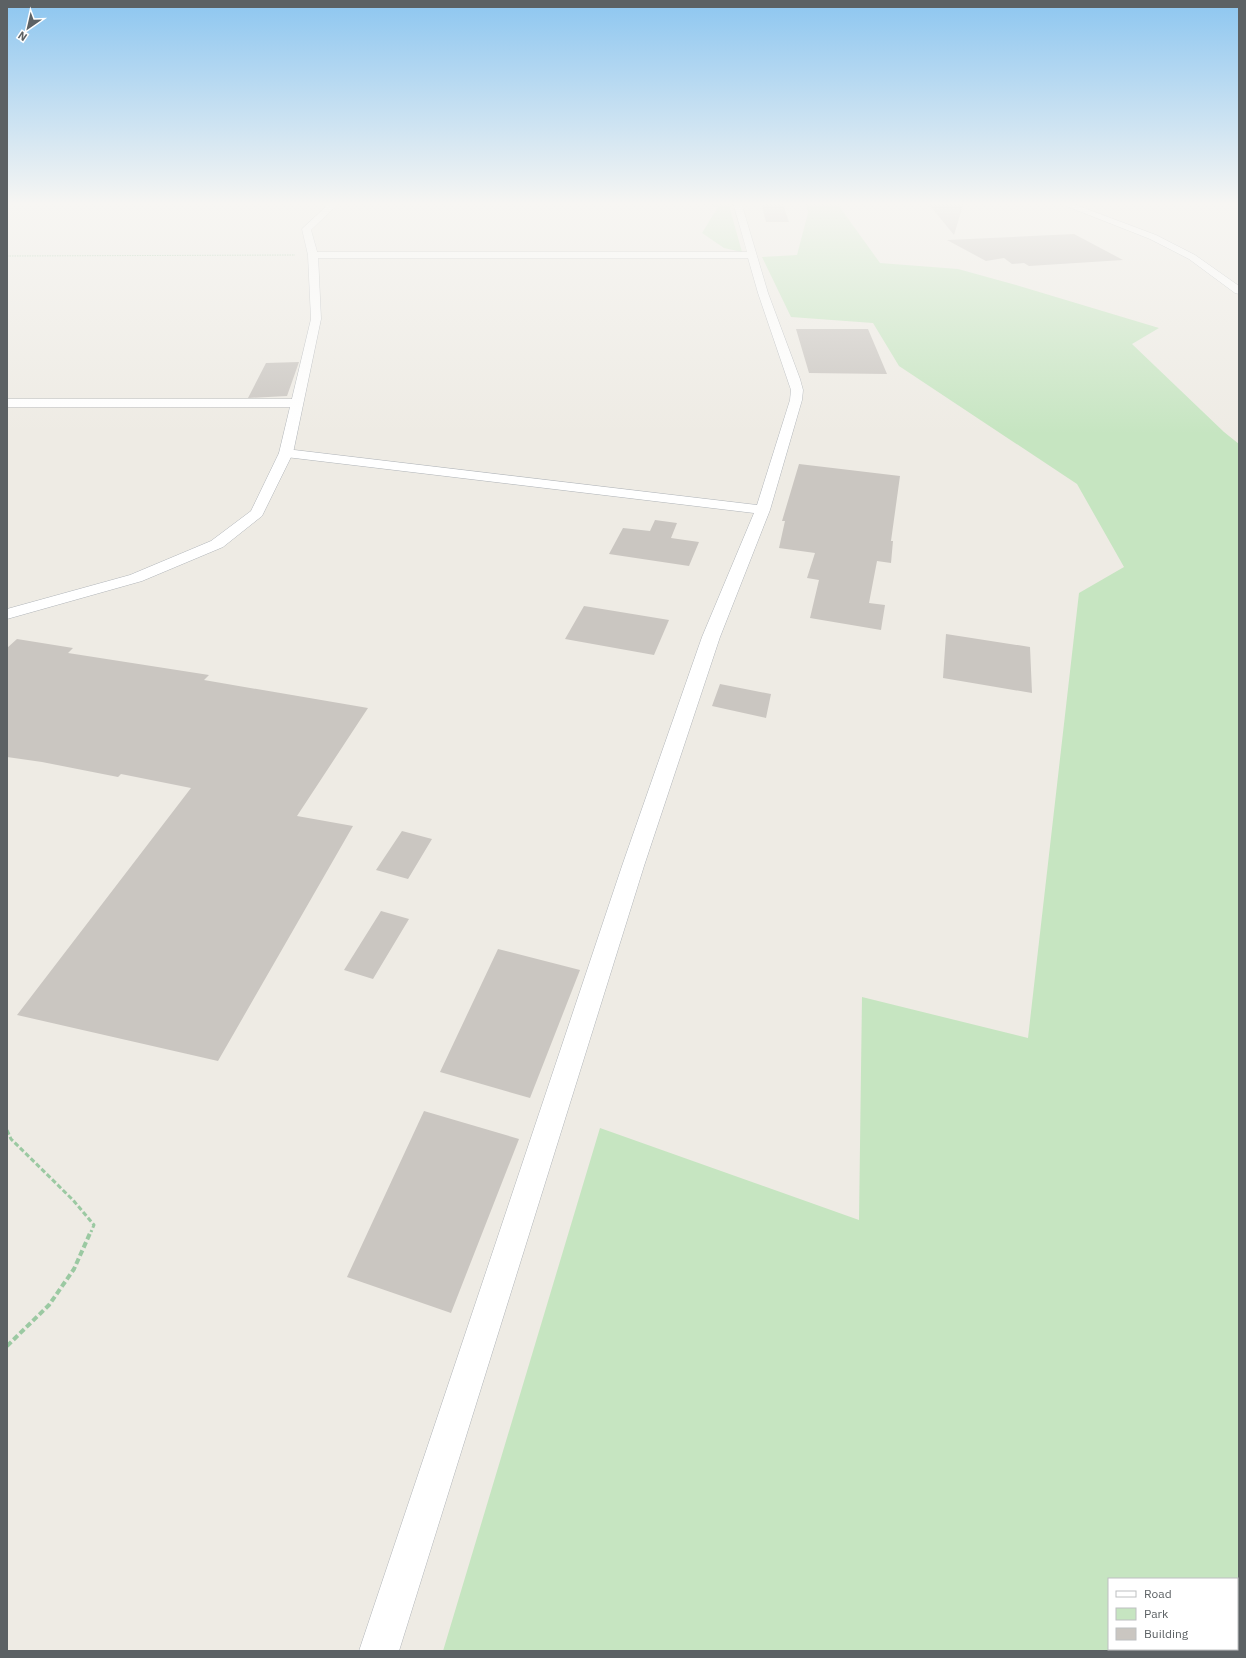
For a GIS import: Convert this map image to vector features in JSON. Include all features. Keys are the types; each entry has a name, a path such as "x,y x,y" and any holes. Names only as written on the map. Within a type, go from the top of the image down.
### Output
{"street":[{"path":"7,614 136,578 217,544 257,513 286,453 316,319 314,279"},
{"path":"379,1651 634,866 711,637 763,510 796,400 797,390 759,279"},
{"path":"1223,279 1239,291"},
{"path":"7,403 296,403"},
{"path":"286,453 763,510"}],"path":[{"path":"7,1130 11,1139 74,1200 94,1225 74,1269 49,1305 7,1346"}],"green space":[{"path":"773,279 996,279 1016,285 1159,328 1132,344 1224,432 1239,444 1239,1651 443,1651 600,1128 859,1220 862,997 1028,1038 1079,593 1124,567 1077,484 899,366 873,323 791,317"}],"building":[{"path":"796,329 868,329 887,374 809,373"},
{"path":"299,362 287,396 248,398 266,363"},
{"path":"799,464 900,476 891,541 893,541 891,563 877,561 869,603 885,605 881,630 810,618 819,580 807,578 815,553 779,548 785,521 782,521"},
{"path":"655,520 677,523 671,538 699,542 689,566 609,554 623,528 650,531"},
{"path":"584,606 669,620 654,655 565,639"},
{"path":"946,634 1030,647 1032,693 943,678"},
{"path":"17,639 73,648 68,653 209,675 204,680 368,708 297,816 353,826 218,1061 17,1015 191,788 121,774 118,777 42,762 7,757 7,648"},
{"path":"720,684 771,694 766,718 712,706"},
{"path":"402,831 432,839 408,879 376,870"},
{"path":"381,911 409,919 373,979 344,970"},
{"path":"498,949 580,970 530,1098 440,1072"},
{"path":"424,1111 519,1139 451,1313 347,1277"}]}
